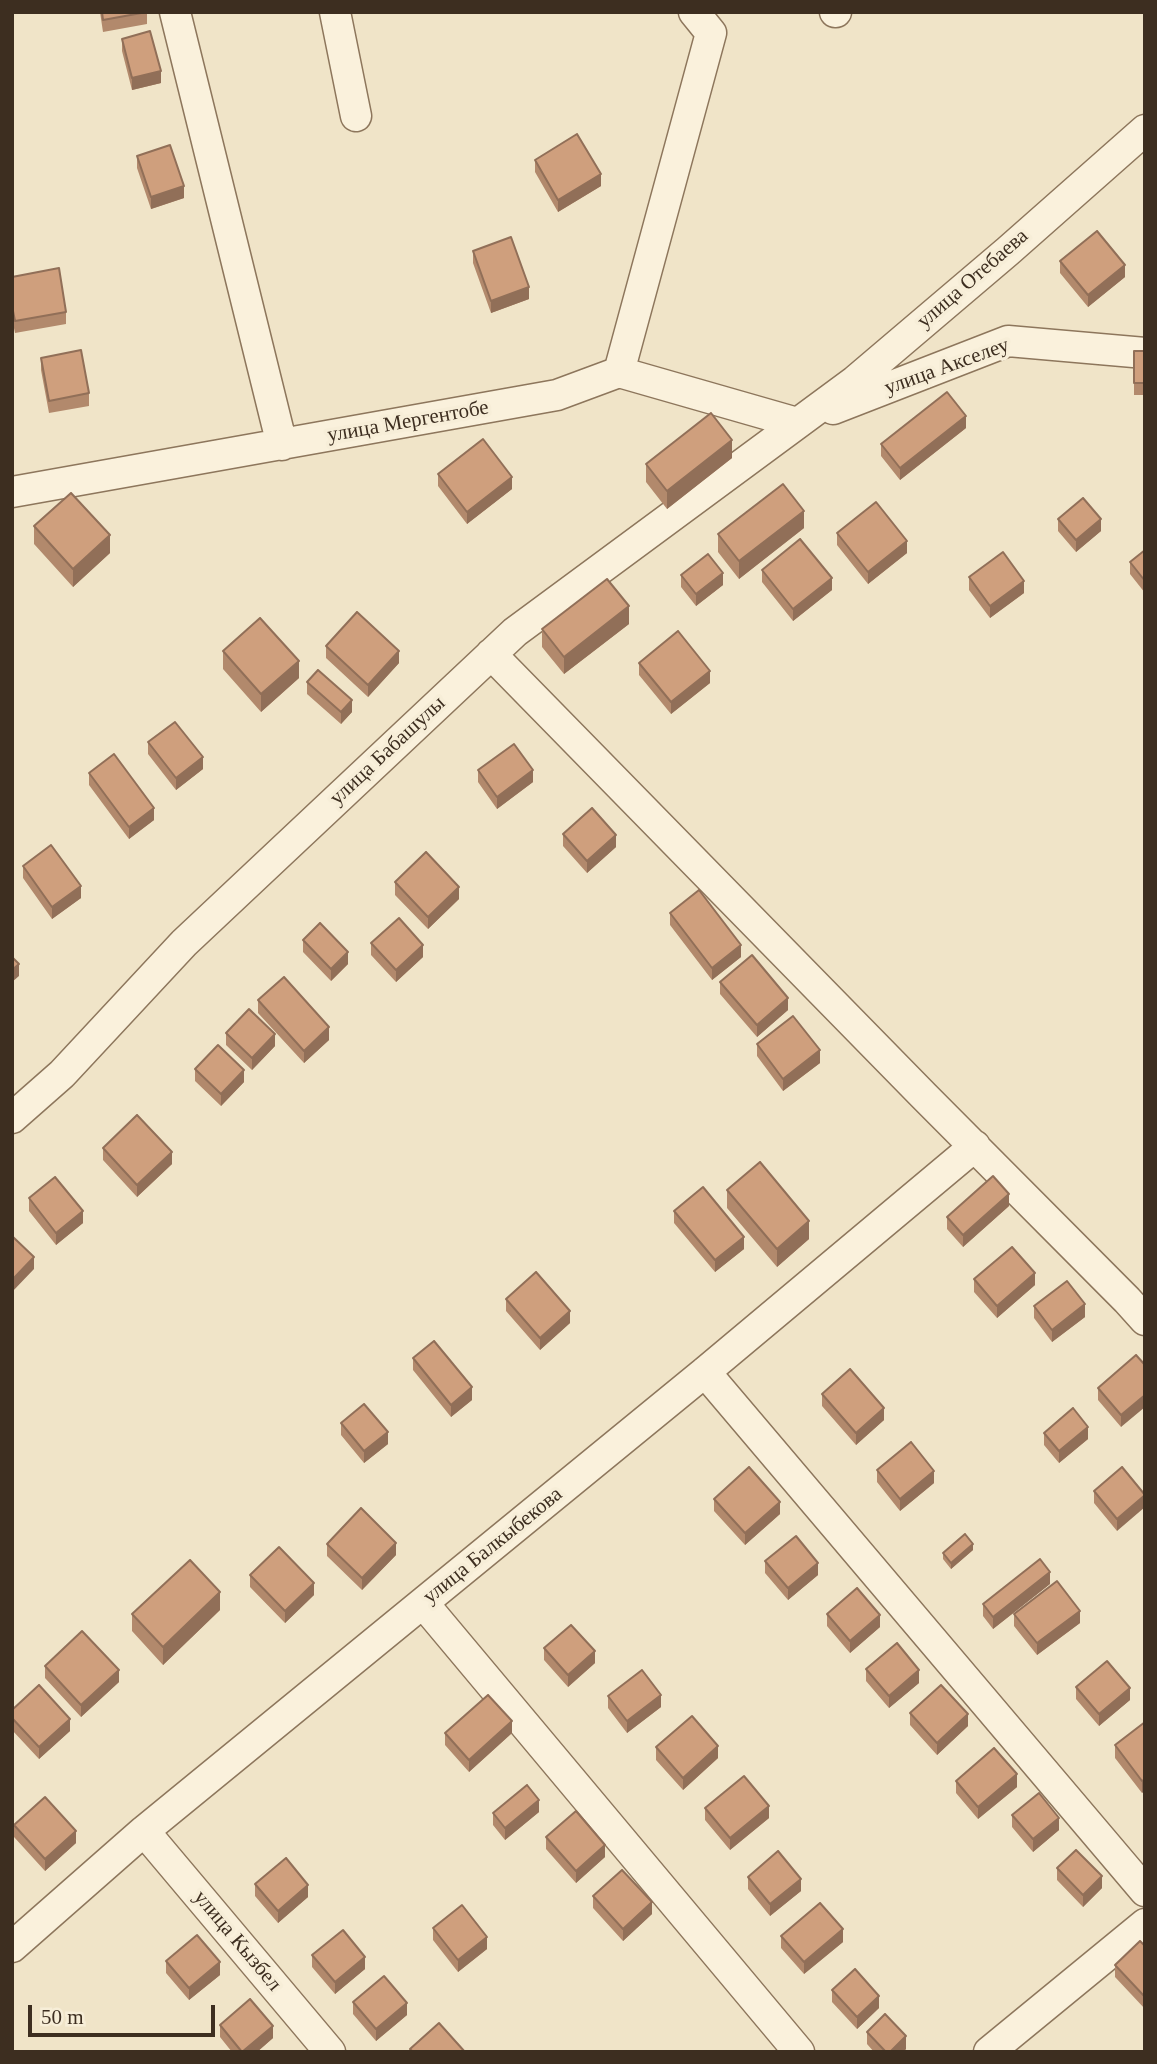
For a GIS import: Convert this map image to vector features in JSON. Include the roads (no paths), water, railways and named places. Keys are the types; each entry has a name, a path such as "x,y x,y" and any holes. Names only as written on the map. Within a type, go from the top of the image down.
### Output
{"street":[{"path":"175,12 282,445"},
{"path":"335,12 356,116"},
{"path":"708,19 619,372 797,423"},
{"name":"улица Отебаева","path":"797,423 855,381 1145,130"},
{"name":"улица Акселеу","path":"797,423 1008,341 1145,353"},
{"name":"улица Мергентобе","path":"12,492 557,395 619,372"},
{"name":"улица Бабашулы","path":"12,1118 62,1074 184,943 515,632 797,423"},
{"path":"491,654 975,1146 1139,1303"},
{"name":"улица Балкыбекова","path":"12,1947 144,1831 705,1372 975,1146"},
{"path":"705,1372 1145,1891"},
{"path":"423,1603 799,2052"},
{"name":"улица Кызбел","path":"144,1831 330,2052"},
{"path":"989,2052 1145,1924"}]}
